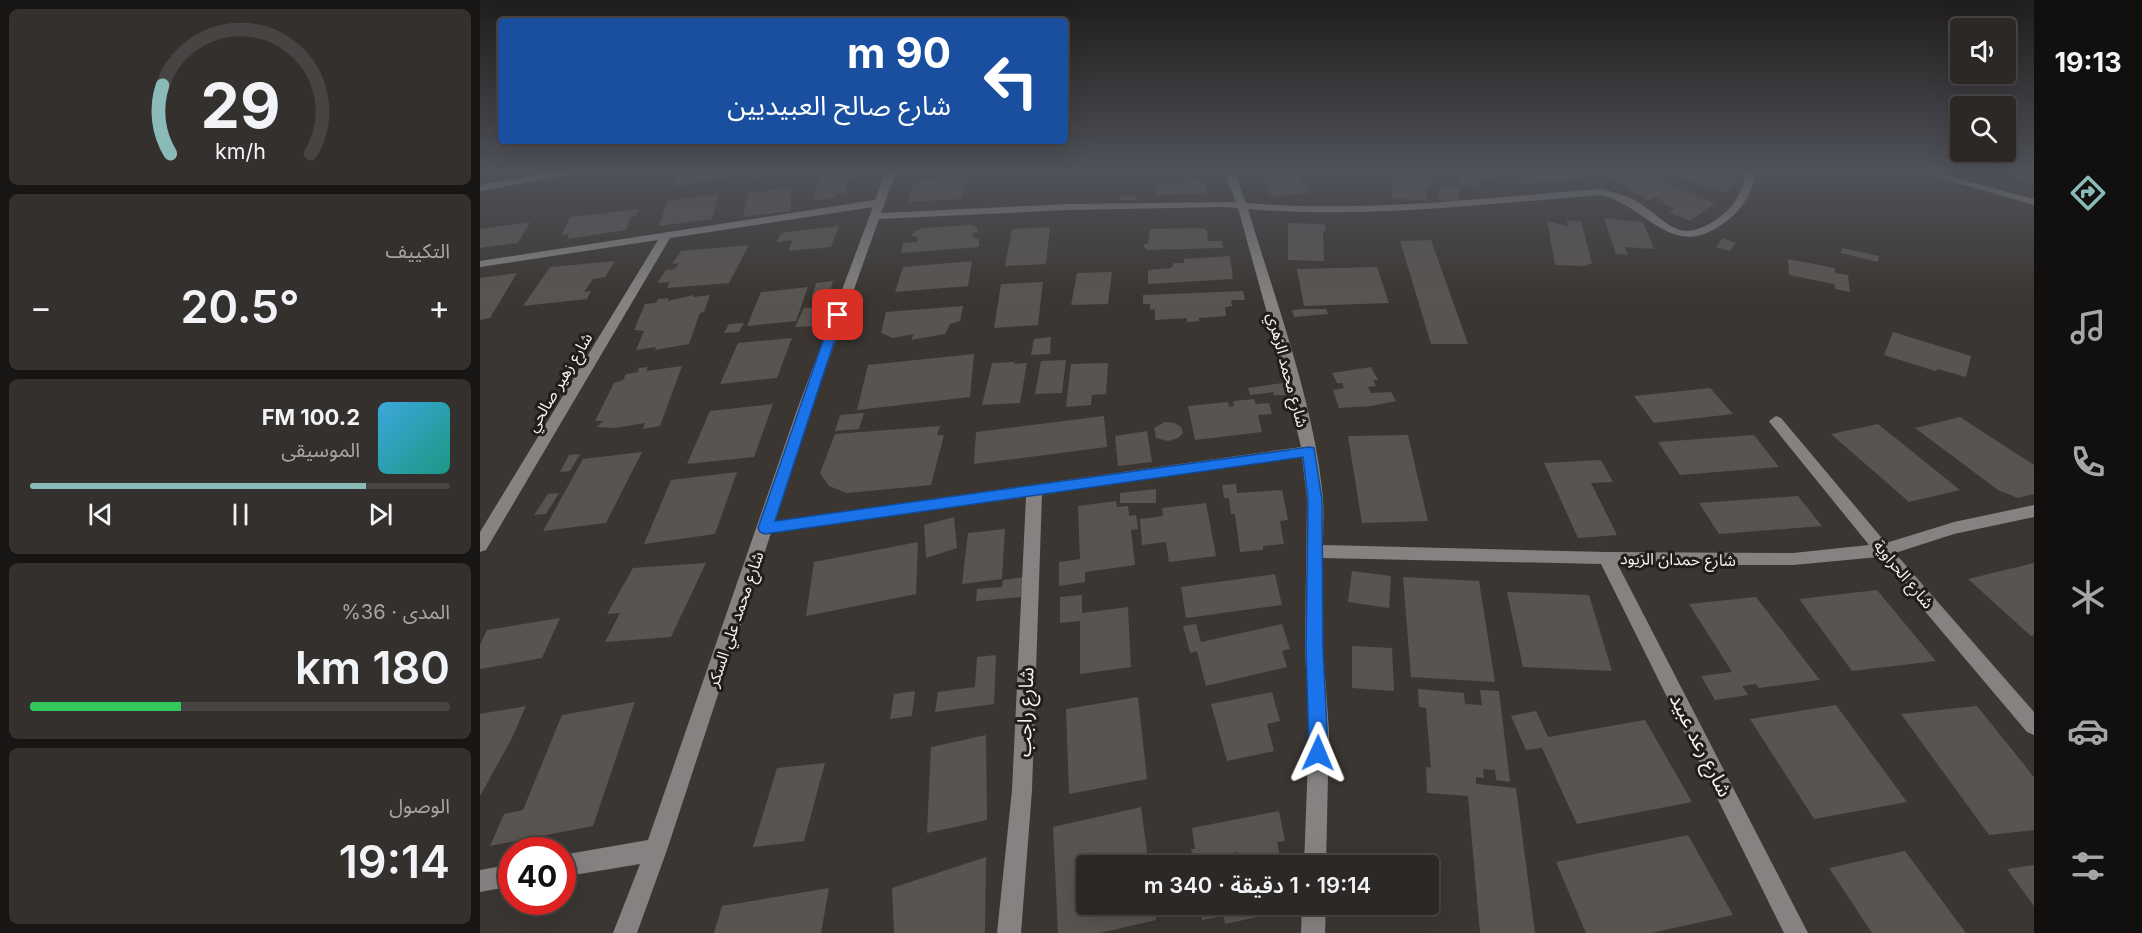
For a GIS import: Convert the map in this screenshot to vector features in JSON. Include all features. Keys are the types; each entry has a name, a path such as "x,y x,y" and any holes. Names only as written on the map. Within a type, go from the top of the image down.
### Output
{"street":[{"path":"480,264 667,234 847,213"},
{"name":"شارع محمد علي السكر","path":"625,933 656,850 804,410 876,213"},
{"name":"شارع محمد الزهري","path":"1244,213 1293,383 1309,451 1315,500 1314,648 1319,731 1315,855"},
{"path":"1645,213 1676,234 1696,236 1718,225 1730,213"},
{"name":"شارع زهير صالحي","path":"480,546 667,234"},
{"name":"شارع الحراوية","path":"1776,421 2034,726"},
{"path":"765,528 1309,451"},
{"name":"شارع راجب","path":"1009,933 1022,790 1034,491"},
{"name":"شارع حمدان الزيود","path":"1316,551 1606,558 1793,559 1883,550 1954,528 2034,511"},
{"name":"شارع رعد عبيد","path":"1606,558 1796,933"},
{"path":"576,864 656,850"},
{"path":"480,880 498,877"},
{"path":"1313,933 1314,915"}],"building":[{"path":"608,213 637,213 636,216 630,217 626,230 567,239 569,234 562,235 570,217"},
{"path":"663,213 714,213 712,219 659,226"},
{"path":"744,213 778,213 743,217"},
{"path":"1670,213 1702,213 1690,221"},
{"path":"1604,218 1643,222 1654,249 1625,247 1628,255 1616,254"},
{"path":"1567,220 1581,221 1592,263 1584,266 1555,265 1547,221 1568,226"},
{"path":"530,222 518,243 480,248 480,229"},
{"path":"1288,223 1325,224 1326,231 1323,231 1324,261 1288,260"},
{"path":"972,225 977,228 978,232 972,233 973,238 979,239 979,247 901,253 903,243 917,242 918,237 911,236 915,231 923,228"},
{"path":"839,226 831,247 788,251 793,240 777,242 781,233"},
{"path":"1050,227 1046,264 1005,266 1012,229"},
{"path":"1202,228 1207,230 1208,241 1222,241 1223,248 1146,250 1143,245 1148,243 1150,229"},
{"path":"1723,238 1736,243 1730,251 1716,247"},
{"path":"1431,240 1468,344 1431,344 1400,241"},
{"path":"749,245 729,283 667,288 670,282 657,283 666,270 675,269 679,263 672,264 681,251"},
{"path":"1842,248 1879,256 1878,262 1841,253"},
{"path":"1230,256 1233,279 1148,284 1148,270 1171,268 1174,263 1184,263 1184,259"},
{"path":"1788,259 1835,268 1835,273 1848,275 1850,292 1835,289 1834,284 1789,275"},
{"path":"615,261 605,277 593,279 584,292 591,291 587,299 523,306 550,267"},
{"path":"972,261 968,286 895,292 903,267"},
{"path":"1377,267 1389,303 1304,306 1297,269"},
{"path":"1112,272 1108,304 1071,305 1077,273"},
{"path":"517,273 490,318 480,320 480,278"},
{"path":"833,281 829,295 812,297 816,283"},
{"path":"1043,282 1038,325 994,328 1001,284"},
{"path":"808,287 796,321 747,326 761,292"},
{"path":"1243,291 1245,300 1231,300 1232,306 1225,307 1226,316 1199,318 1199,321 1187,322 1187,318 1155,320 1155,309 1150,310 1150,304 1143,304 1143,295"},
{"path":"694,295 693,297 710,295 704,312 700,313 689,344 655,350 656,347 636,350 644,331 634,330 645,304 656,303 658,299 669,298 668,301"},
{"path":"963,306 960,321 950,324 945,334 911,340 914,334 893,338 881,333 886,312"},
{"path":"825,307 818,326 795,327 804,308"},
{"path":"1326,309 1328,314 1294,317 1292,310"},
{"path":"744,323 739,332 724,333 729,324"},
{"path":"1893,332 1971,356 1966,377 1938,369 1935,371 1884,355"},
{"path":"1051,337 1050,354 1031,355 1034,339"},
{"path":"792,338 777,378 720,384 738,343"},
{"path":"974,354 970,397 857,410 868,365"},
{"path":"1066,360 1062,393 1035,394 1041,361"},
{"path":"1015,362 1014,364 1027,363 1020,403 982,405 992,363"},
{"path":"1108,363 1106,394 1092,395 1091,405 1066,407 1071,364"},
{"path":"682,366 660,426 643,429 645,423 615,428 597,427 603,421 595,421 614,383 623,380 626,374 638,372 639,368 648,367 646,371"},
{"path":"1371,367 1378,380 1373,380 1376,386 1368,387 1371,393 1391,392 1396,401 1371,406 1339,408 1333,390 1344,388 1342,383 1337,383 1332,373"},
{"path":"1283,383 1288,395 1274,395 1273,392 1250,395 1248,388"},
{"path":"1710,388 1733,414 1654,423 1634,396"},
{"path":"1254,399 1256,404 1269,403 1272,414 1258,415 1262,432 1195,440 1188,406 1228,402 1229,407 1234,406 1233,401"},
{"path":"773,404 754,457 687,464 710,411"},
{"path":"864,413 859,429 835,431 840,415"},
{"path":"1104,416 1107,447 974,464 976,432"},
{"path":"1960,417 2034,465 2034,494 2018,498 1998,490 1915,428"},
{"path":"1165,422 1181,427 1183,433 1178,438 1168,441 1156,438 1154,428"},
{"path":"1878,424 1960,490 1909,502 1831,434"},
{"path":"940,426 937,435 944,435 931,485 847,493 829,486 820,473 835,434"},
{"path":"1147,431 1152,462 1118,466 1115,436"},
{"path":"1408,435 1428,521 1362,523 1348,436"},
{"path":"1754,435 1779,467 1680,475 1658,442"},
{"path":"642,452 606,523 543,531 583,459"},
{"path":"580,454 570,471 560,472 569,455"},
{"path":"1601,460 1613,482 1591,483 1617,535 1578,538 1544,463"},
{"path":"737,472 715,534 644,544 671,480"},
{"path":"1236,484 1237,493 1282,490 1288,520 1280,521 1284,544 1263,546 1263,550 1240,552 1235,514 1231,514 1229,498 1224,498 1222,485"},
{"path":"1156,489 1156,503 1120,503 1120,493"},
{"path":"559,493 546,514 534,515 548,494"},
{"path":"1798,496 1822,526 1719,534 1699,503"},
{"path":"1116,501 1117,507 1128,506 1129,516 1136,515 1138,529 1131,530 1135,565 1085,572 1085,582 1059,586 1059,562 1080,559 1078,506"},
{"path":"1206,503 1216,556 1169,562 1166,542 1142,545 1140,519 1163,516 1162,508"},
{"path":"954,517 957,548 926,558 924,525"},
{"path":"1005,529 1002,579 962,584 968,533"},
{"path":"918,542 916,594 806,616 814,562"},
{"path":"706,563 671,637 605,642 620,613 607,614 633,568"},
{"path":"2034,563 2034,635 2031,636 1968,579"},
{"path":"1352,571 1391,576 1389,608 1348,602"},
{"path":"1275,574 1282,605 1186,618 1181,587"},
{"path":"1024,577 1021,597 976,601 977,589 1002,587 1003,580"},
{"path":"1403,577 1479,581 1495,682 1411,677"},
{"path":"1877,590 1936,661 1852,671 1799,599"},
{"path":"1507,592 1589,595 1612,671 1523,667"},
{"path":"1082,595 1082,613 1128,607 1131,667 1080,674 1080,621 1060,623 1060,597"},
{"path":"1756,597 1820,680 1759,688 1756,684 1742,686 1748,695 1715,700 1701,676 1732,672 1689,604"},
{"path":"560,618 542,658 480,669 480,645 487,630"},
{"path":"1196,624 1201,642 1282,624 1290,649 1282,651 1287,667 1206,686 1197,651 1190,653 1183,626"},
{"path":"1352,646 1392,648 1394,691 1352,688"},
{"path":"996,655 994,704 935,712 938,692 975,687 977,657"},
{"path":"1418,689 1464,693 1465,704 1482,705 1480,690 1499,691 1510,782 1496,780 1495,770 1483,769 1484,778 1476,777 1476,784 1516,788 1535,933 1480,933 1468,796 1427,793 1426,767 1431,768 1426,708 1419,707"},
{"path":"915,691 912,716 890,719 894,694"},
{"path":"1272,692 1280,721 1267,724 1274,751 1227,761 1211,704"},
{"path":"1138,697 1147,779 1069,794 1066,709"},
{"path":"635,702 593,826 536,837 498,837 498,844 490,846 504,814 523,810 562,715"},
{"path":"1836,705 1907,802 1814,819 1750,719"},
{"path":"526,706 511,740 480,796 480,714"},
{"path":"1977,706 2034,777 2034,830 1989,835 1901,714"},
{"path":"1536,711 1548,737 1645,720 1692,802 1577,824 1542,748 1526,750 1511,716"},
{"path":"986,735 987,820 927,833 931,747"},
{"path":"825,763 804,841 753,847 777,768"},
{"path":"1141,807 1148,855 1076,855 1076,915 1155,915 1156,920 1100,933 1058,933 1053,827"},
{"path":"1279,811 1285,841 1277,842 1280,855 1238,855 1237,852 1224,855 1192,855 1191,849 1195,849 1192,828"},
{"path":"1688,835 1733,915 1651,933 1586,933 1556,862"},
{"path":"1905,851 1966,933 1872,933 1829,868"},
{"path":"986,857 985,933 894,933 892,888"},
{"path":"2034,865 2034,906 2007,869"},
{"path":"829,888 821,933 714,933 722,906"},
{"path":"1201,915 1262,916 1225,924 1224,916 1202,920"}],"route":[{"path":"838,315 765,528 1309,451 1315,500 1314,648 1319,731 1318,753"}]}
